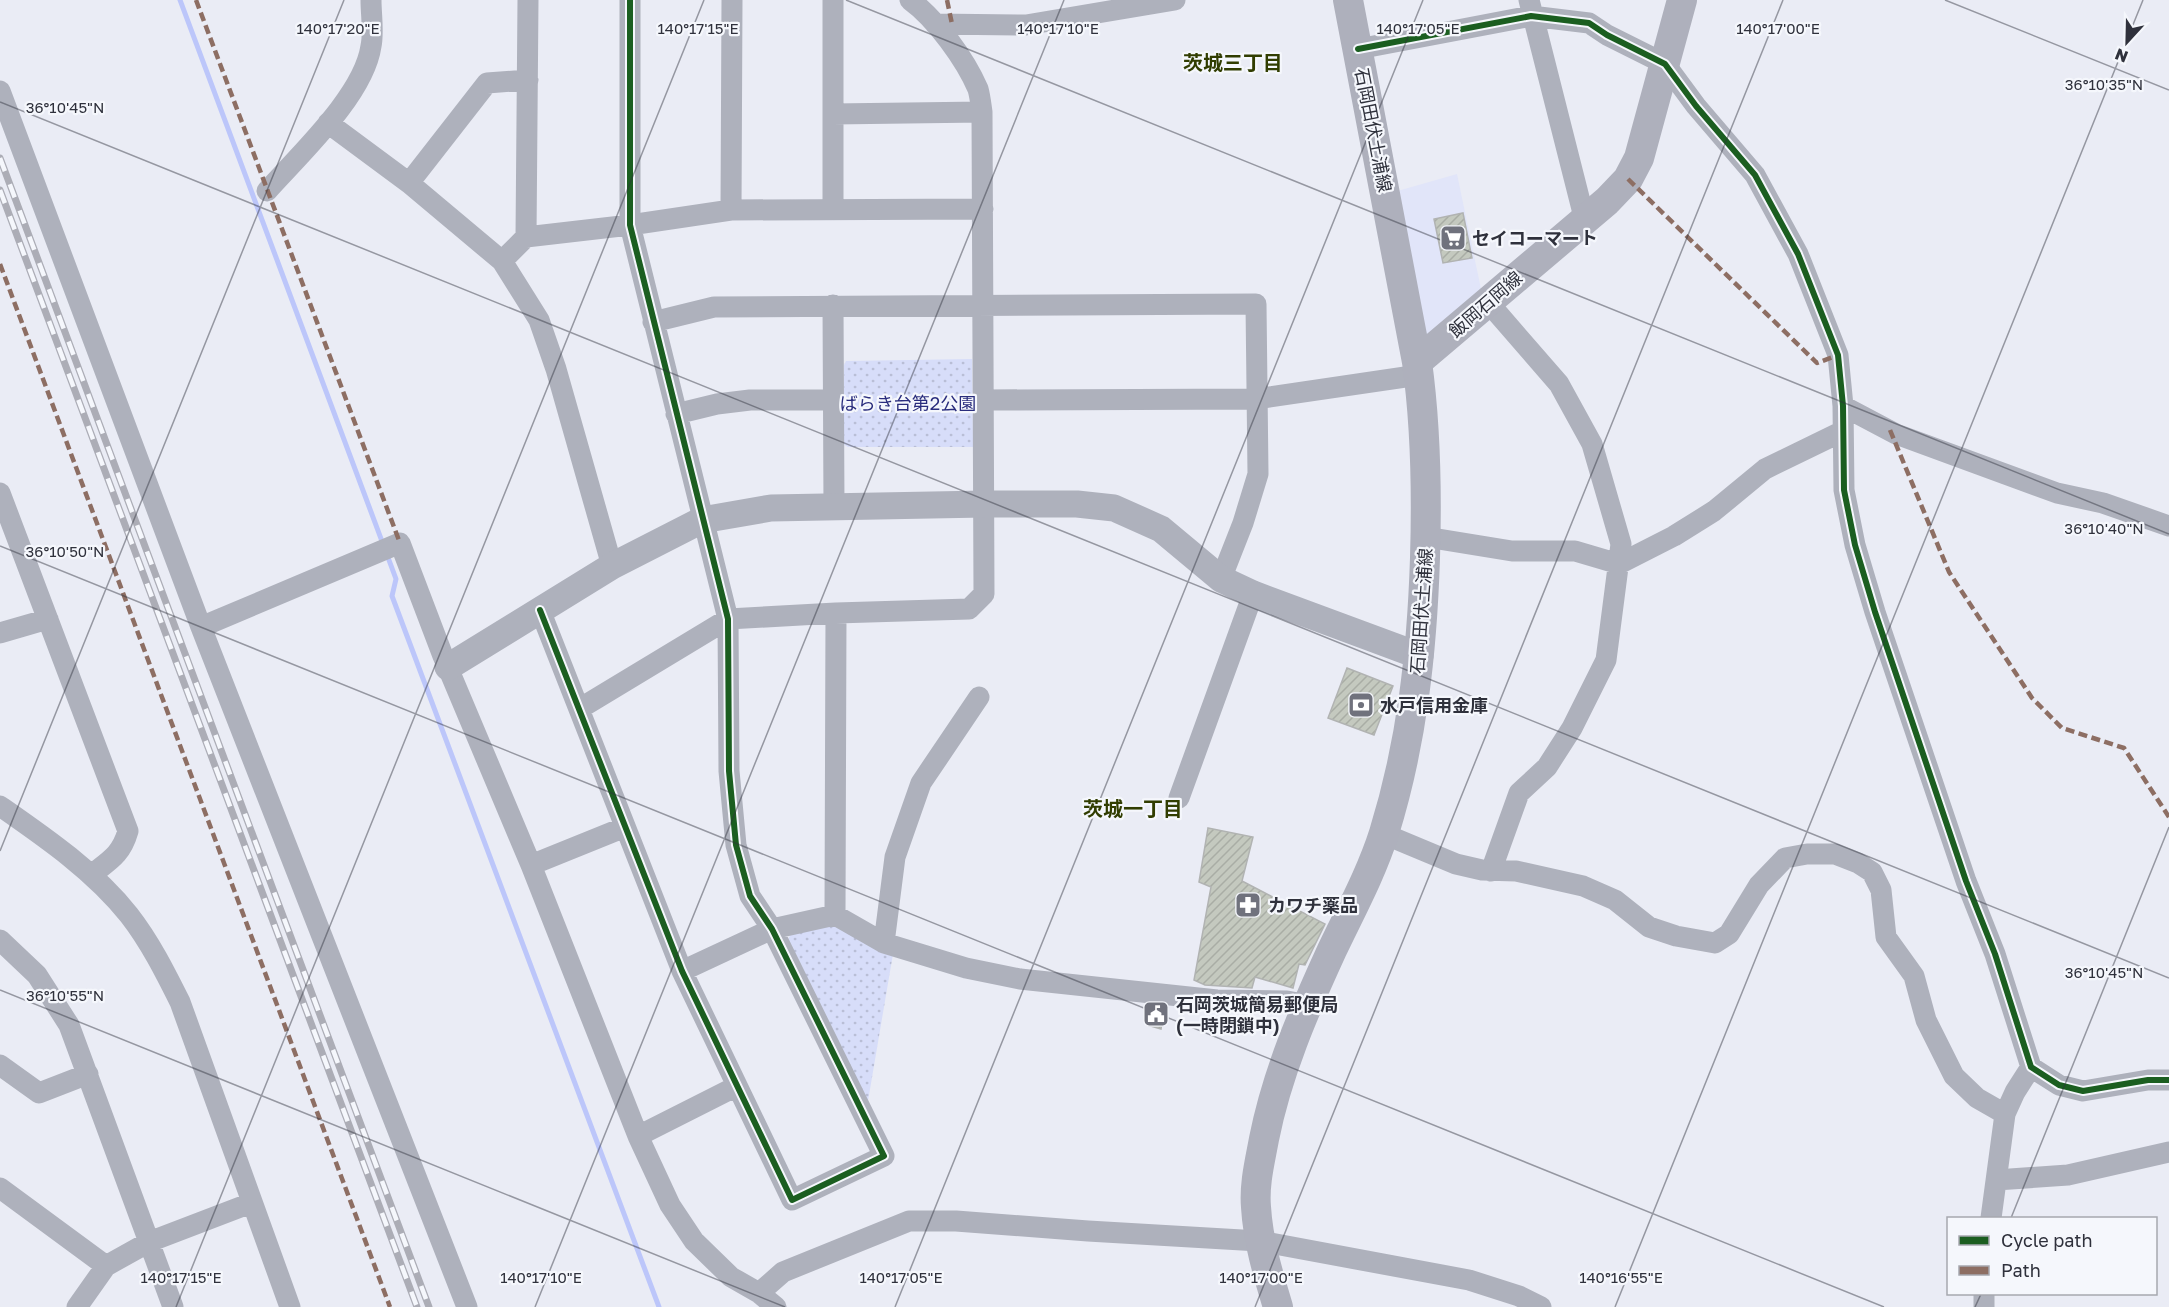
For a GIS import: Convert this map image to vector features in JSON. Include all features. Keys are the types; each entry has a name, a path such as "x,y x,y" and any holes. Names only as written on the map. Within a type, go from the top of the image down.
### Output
{"main road":[{"name":"石岡田伏土浦線","path":"1278,1307 1259,1241 1256,1204 1256,1185 1266,1130 1278,1081 1308,1005 1364,884 1383,834 1413,710 1420,656 1426,537 1426,458 1418,369 1348,0"},
{"name":"飯岡石岡線","path":"1418,369 1487,300 1585,221 1628,179 1639,158 1682,0"}],"street":[{"path":"267,190 328,123 360,79 371,46 371,0"},
{"path":"526,237 528,0"},
{"path":"540,610 682,971 792,1200 884,1156 772,929 750,896 736,845 729,771 728,619 630,225 630,0"},
{"path":"731,210 732,0"},
{"path":"833,0 833,210"},
{"path":"579,710 728,619 969,609 984,594 982,112 978,91 958,55 935,24 920,7 910,0"},
{"path":"935,24 1026,25 1175,0"},
{"path":"1530,8 1585,221"},
{"path":"1358,49 1530,8 1589,23 1607,35 1665,64 1696,106 1755,175 1798,254 1838,355 1843,406 1844,490 1855,545 1875,612 1966,881 1995,954 2031,1066 2058,1085 2083,1091 2148,1080 2169,1080"},
{"path":"409,183 487,83 528,80"},
{"path":"0,92 201,627 467,1307"},
{"path":"833,114 982,112"},
{"path":"328,123 409,183 502,261 539,320 556,369 612,566"},
{"path":"502,261 526,237 731,210 983,208"},
{"path":"1487,300 1559,384 1592,444 1621,544 1606,660 1572,728 1547,767 1519,793 1491,871"},
{"path":"653,322 714,306 1256,304 1258,474 1243,523 1221,579"},
{"path":"833,305 834,507"},
{"path":"984,400 1256,399 1418,369"},
{"path":"676,414 717,404 750,400 834,400"},
{"path":"1843,406 1896,434 2057,493 2103,503 2169,526"},
{"path":"1426,537 1512,551 1575,551 1619,564 1674,536 1714,511 1765,469 1844,431"},
{"path":"1,497 128,831 124,846 92,875"},
{"path":"448,667 612,566 702,520 771,508 985,504 1077,504 1114,508 1161,529 1221,579 1253,594 1420,656"},
{"path":"201,627 400,543 638,1136 670,1205 694,1241 731,1277 759,1293 777,1307"},
{"path":"1179,798 1253,594"},
{"path":"835,915 836,613"},
{"path":"0,633 48,618"},
{"path":"884,943 895,857 921,783 979,697"},
{"path":"0,806 45,837 92,875 129,915 160,962 180,1002 290,1307"},
{"path":"531,865 625,827"},
{"path":"1383,834 1456,864 1491,871 1516,871 1583,886 1615,900 1649,927 1676,936 1715,943 1729,934 1759,885 1785,858 1807,854 1835,854 1858,863 1872,872 1881,890 1886,937 1914,976 1926,1020 1954,1076 1977,1098 2005,1114"},
{"path":"682,971 772,929 835,915 884,943 966,968 1020,979 1217,1000 1287,1001 1308,1005"},
{"path":"0,940 42,983 69,1025 173,1307"},
{"path":"0,1065 39,1093 88,1074"},
{"path":"1991,1217 2005,1114 2031,1066"},
{"path":"638,1136 737,1086"},
{"path":"1996,1180 2068,1174 2169,1152"},
{"path":"0,1188 106,1266"},
{"path":"77,1307 106,1266 149,1242 251,1203"},
{"path":"759,1293 783,1272 909,1221 956,1221 1088,1232 1259,1241 1469,1280 1520,1296 1541,1307"}],"shaded area":[{"path":"1457,174 1481,289 1480,295 1424,337 1394,192"}],"green space":[{"name":"ばらき台第2公園","path":"972,359 973,447 848,447 843,444 844,365 846,361"},
{"path":"834,924 893,954 868,1101 787,941 791,934"}],"building":[{"name":"セイコーマート","path":"1463,213 1472,258 1443,263 1434,219"},
{"path":"1347,668 1393,686 1374,735 1328,718"},
{"name":"カワチ薬品","path":"1208,828 1253,837 1242,881 1325,924 1305,965 1299,964 1293,988 1255,977 1252,988 1205,985 1194,980 1211,887 1199,882"},
{"name":"石岡茨城簡易郵便局 (一時閉鎖中)","path":"1150,1006 1165,1007 1161,1029 1147,1025"}],"waterway":[{"path":"180,0 383,544"},
{"path":"386,552 396,579 392,596 659,1307"}],"railway":[{"path":"0,158 429,1307"},
{"path":"0,190 417,1307"}],"marked path":[{"path":"196,0 400,543"},
{"path":"947,0 952,24"},
{"path":"1628,179 1817,363 1838,355"},
{"path":"0,264 390,1307"},
{"path":"1890,430 1949,572 2032,698 2062,728 2124,748 2169,817"}],"cycle path":[{"path":"540,610 682,971 792,1200 884,1156 772,929 750,896 736,845 729,771 728,619 630,225 630,0"},
{"path":"1358,49 1531,16 1589,23 1607,35 1665,64 1696,106 1755,175 1798,254 1838,355 1843,406 1844,490 1855,545 1875,612 1966,881 1995,954 2031,1067 2059,1085 2083,1091 2148,1080 2169,1080"}],"place":[{"name":"セイコーマート","path":"1453,238"},
{"name":"水戸信用金庫","path":"1361,705"},
{"name":"カワチ薬品","path":"1248,905"},
{"name":"石岡茨城簡易郵便局 (一時閉鎖中)","path":"1156,1014"}],"district":[{"name":"茨城三丁目","path":"1233,62"},
{"name":"茨城一丁目","path":"1133,808"}]}
